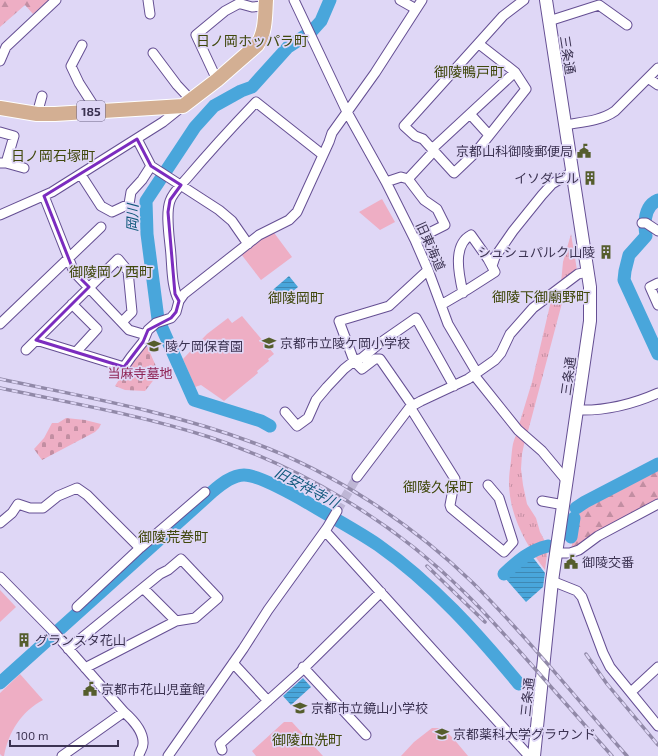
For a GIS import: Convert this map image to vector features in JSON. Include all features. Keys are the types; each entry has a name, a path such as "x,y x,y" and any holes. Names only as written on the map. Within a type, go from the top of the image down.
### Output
{"main road":[{"name":"三条通","path":"534,756 552,581 590,320 590,287 588,272 546,0"},
{"path":"188,103 257,45 261,38 264,26 266,3"},
{"name":"185","path":"0,108 37,114 98,111 188,103"}],"street":[{"path":"0,61 6,47 56,0"},
{"path":"148,0 150,14"},
{"name":"旧東海道","path":"294,0 347,112 386,182 415,240 454,336 476,374 518,430 542,451 567,481"},
{"path":"400,0 416,10"},
{"path":"36,340 124,367 143,342 148,330 171,318 176,312 179,301 184,294 260,235 289,220 297,212 329,142 332,132 375,73 422,0"},
{"path":"479,44 515,72 526,89 476,152 454,173 423,139 415,136 404,126 504,16 524,0"},
{"path":"217,80 196,34 225,11 238,4 252,7 266,3"},
{"path":"549,21 599,4 627,24"},
{"path":"82,45 71,66 79,83 98,111"},
{"path":"0,215 44,196 81,175 163,122 188,103 177,85 153,53"},
{"path":"565,124 600,119 609,116 658,68"},
{"path":"408,179 433,150 515,72"},
{"path":"648,78 658,85"},
{"path":"37,114 42,96"},
{"path":"179,301 175,294 168,212 170,200 208,152 256,102 323,155"},
{"path":"470,114 489,135"},
{"path":"0,132 14,136 3,163 24,168"},
{"path":"137,139 151,166 219,210 232,221 248,244"},
{"path":"81,175 100,206 112,212 129,204 130,192 142,180 151,166"},
{"path":"492,266 495,257 542,195 552,184 572,172"},
{"path":"386,182 401,177 408,179 424,200 437,209 445,225 415,240"},
{"path":"44,196 74,272 129,330 146,336"},
{"path":"645,221 658,231"},
{"path":"0,324 101,227"},
{"path":"441,305 463,293 495,272 471,235 465,238 459,252 458,270 463,293"},
{"path":"26,350 118,259 128,271 132,312 122,322"},
{"path":"428,270 389,306 339,322 354,361 362,369 375,359 380,359 411,406 455,479 450,504 451,508 504,552 513,542 499,498 488,485"},
{"path":"357,477 411,406 476,374 495,360 501,353 510,334 533,308 578,274 588,272"},
{"path":"658,282 650,287 658,305"},
{"path":"72,304 97,329 76,352"},
{"path":"285,412 297,426 308,418 316,400 326,387 344,369 354,361 362,358 380,343 416,318 454,386"},
{"path":"577,410 589,411 624,405 658,393"},
{"path":"0,523 12,513 18,504 30,508 43,508 58,496 77,488 87,495 140,548"},
{"path":"77,607 140,548 205,492"},
{"path":"542,501 564,505"},
{"path":"556,553 570,554 580,550 598,536 658,504"},
{"path":"168,756 268,610 325,531 334,515"},
{"path":"325,531 529,756"},
{"path":"68,649 160,574 168,570 181,559 218,598 195,618 176,621 85,668"},
{"path":"0,577 52,630 131,719 140,732 143,744 139,756"},
{"path":"552,581 576,591 582,597 610,668 658,726"},
{"path":"143,588 176,621"},
{"path":"222,750 220,744 268,701 380,592"},
{"path":"233,663 268,701"},
{"path":"303,667 366,735"},
{"path":"630,692 658,667"},
{"path":"62,756 82,740 124,712"}],"highlighted area":[{"path":"137,139 151,166 181,185 170,200 168,212 175,294 179,301 176,312 171,318 148,330 143,342 124,367 36,340 89,287 74,272 44,196"}],"green space":[{"path":"0,0 49,0 33,14 25,5 0,27"},
{"path":"382,199 395,222 380,230 359,212"},
{"path":"272,230 292,257 261,280 241,254"},
{"path":"571,234 577,270 561,283 563,262"},
{"path":"570,281 562,303 527,435 518,428 532,382 550,305 554,293"},
{"path":"242,316 274,354 268,359 269,361 257,371 258,373 224,401 201,385 195,387 183,359 207,334 228,318 232,323"},
{"name":"当麻寺墓地","path":"145,345 147,346 159,373 145,391 125,390 115,386 133,357"},
{"path":"66,418 85,420 101,424 95,432 42,460 34,449 44,438 52,423 58,423"},
{"path":"517,434 525,440 521,469 527,504 536,518 540,532 548,547 545,570 525,540 515,518 512,506 509,477 512,447"},
{"path":"658,464 658,500 583,545 571,550 578,509"},
{"path":"0,590 16,607 0,622"},
{"path":"20,674 43,700 22,716 9,738 4,756 2,756 0,754 0,693"},
{"path":"284,722 292,722 323,756 256,756 252,751"},
{"path":"432,728 442,728 453,738 468,756 401,756 414,742"}],"water":[{"path":"289,276 298,287 277,304 268,294"},
{"path":"531,555 545,573 543,587 526,602 505,578"},
{"path":"303,678 311,687 291,705 283,696"}],"waterway":[{"name":"岡川","path":"270,426 261,421 194,400 158,319 147,234 146,201 195,127 214,106 241,91 252,87 288,47 311,32 321,21 330,0"},
{"name":"旧安祥寺川","path":"658,200 650,206 646,215 646,236 629,255 624,280 658,354"},
{"name":"旧安祥寺川","path":"576,508 658,464"},
{"name":"旧安祥寺川","path":"0,683 215,489 235,477 244,475 258,478 294,495 361,534 398,560 435,592 453,610 487,646 519,684"},
{"name":"旧安祥寺川","path":"571,537 574,518"},
{"name":"旧安祥寺川","path":"504,574 519,560 536,550 548,546"}],"tunnel":[{"path":"337,511 357,477"}],"railway":[{"path":"0,379 128,406 192,422 284,455 343,485 398,520 424,540 473,583 532,646 627,756"},
{"path":"0,388 158,422 209,437 278,464 345,500 377,520 407,542 463,591 514,645 612,756"},
{"path":"427,566 485,622"},
{"path":"586,654 607,684 658,745"}],"place":[{"name":"京都山科御陵郵便局","path":"584,151"},
{"name":"イソダビル","path":"590,178"},
{"name":"シュシュパルク山陵","path":"606,252"},
{"name":"京都市立陵ケ岡小学校","path":"269,343"},
{"name":"陵ケ岡保育園","path":"154,346"},
{"name":"御陵交番","path":"571,562"},
{"name":"グランスタ花山","path":"24,640"},
{"name":"京都市花山児童館","path":"90,689"},
{"name":"京都市立鏡山小学校","path":"300,708"},
{"name":"京都薬科大学グラウンド","path":"442,734"}],"district":[{"name":"日ノ岡ホッパラ町","path":"252,40"},
{"name":"御陵鴨戸町","path":"469,71"},
{"name":"日ノ岡石塚町","path":"53,155"},
{"name":"御陵岡ノ西町","path":"111,271"},
{"name":"御陵下御廟野町","path":"541,296"},
{"name":"御陵岡町","path":"296,297"},
{"name":"御陵久保町","path":"438,486"},
{"name":"御陵荒巻町","path":"173,536"},
{"name":"御陵血洗町","path":"307,739"}]}
